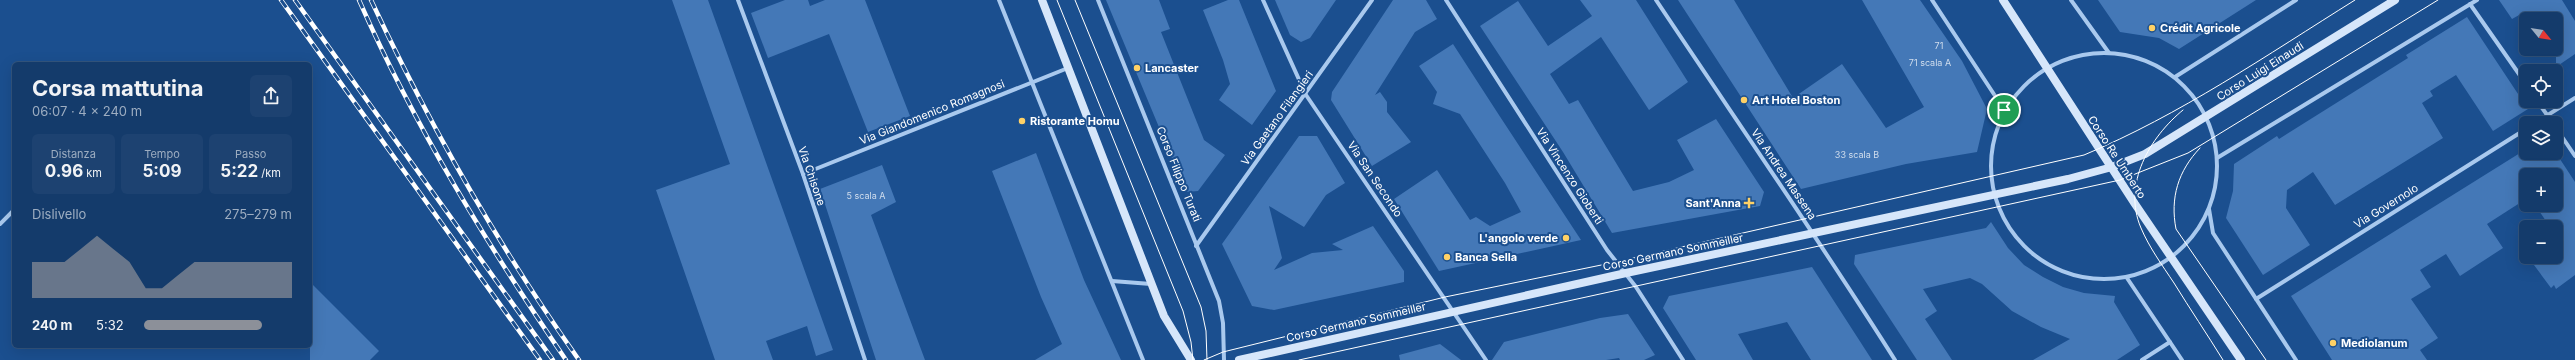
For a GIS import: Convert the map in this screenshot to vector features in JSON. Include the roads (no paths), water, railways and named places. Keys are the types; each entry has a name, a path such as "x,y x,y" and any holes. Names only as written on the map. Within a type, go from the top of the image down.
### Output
{"main road":[{"path":"1042,0 1164,316 1191,360"},
{"name":"Corso Re Umberto","path":"2003,0 2171,258 2241,360"},
{"name":"Corso Luigi Einaudi","path":"2112,167 2145,154 2395,0"},
{"name":"Corso Germano Sommeiller","path":"1239,360 1454,311 1995,194 2112,167"}],"street":[{"name":"Via Chisone","path":"738,0 803,174 865,360"},
{"path":"999,0 1143,360"},
{"name":"Corso Filippo Turati","path":"1098,0 1219,302 1223,323 1224,360"},
{"name":"Via San Secondo","path":"1263,0 1306,95 1486,360"},
{"name":"Via Gaetano Filangieri","path":"1196,246 1306,95 1372,0"},
{"name":"Via Vincenzo Gioberti","path":"1446,0 1607,250 1626,273 1683,360"},
{"name":"Via Andrea Massena","path":"1656,0 1813,233 1895,360"},
{"path":"1932,0 2004,110"},
{"path":"2071,0 2110,53"},
{"path":"2175,77 2296,0"},
{"path":"2217,158 2476,0"},
{"path":"2470,4 2519,74"},
{"path":"2110,53 2144,60 2175,77 2196,100 2206,117 2213,137 2217,158 2216,184 2209,208 2199,228 2186,245 2171,258 2150,270 2127,278 2092,280 2059,271 2036,257 2030,253 2006,224 1995,194 1990,163 1994,138 2004,110 2019,91 2046,68 2076,56 2110,53"},
{"name":"Via Giandomenico Romagnosi","path":"803,174 1068,68"},
{"path":"2542,108 2547,115 2575,98"},
{"name":"Via Governolo","path":"2256,299 2519,133"},
{"path":"2563,138 2575,156"},
{"path":"2209,208 2212,233 2296,360"},
{"path":"0,224 12,212"},
{"path":"2127,278 2182,360"},
{"path":"1112,281 1152,284"},
{"path":"2142,360 2170,342"}],"tram line":[{"path":"1057,0 1183,311 1191,342 1193,360"},
{"path":"1075,0 1201,307 1206,331 1207,360"},
{"path":"1204,360 1223,352 1445,297 1616,262 2084,155 2120,139 2189,103 2256,63 2355,0"},
{"path":"1299,360 2120,180 2188,153 2438,0"},
{"path":"2183,110 2160,134 2142,163 2137,178 2135,195 2136,211 2141,228 2152,249 2223,360"},
{"path":"2200,148 2186,166 2181,176 2175,196 2174,218 2176,229 2266,360"}],"railway":[{"path":"281,0 540,360"},
{"path":"295,0 553,360"},
{"path":"359,0 404,94 454,185 509,274 566,360"},
{"path":"371,0 417,94 467,185 521,274 579,360"}],"place":[{"name":"Crédit Agricole","path":"2152,28"},
{"name":"Lancaster","path":"1137,68"},
{"name":"Art Hotel Boston","path":"1744,100"},
{"name":"Ristorante Homu","path":"1022,121"},
{"name":"Sant'Anna","path":"1749,203"},
{"name":"L'angolo verde","path":"1566,238"},
{"name":"Banca Sella","path":"1447,257"},
{"name":"Mediolanum","path":"2333,343"}]}
